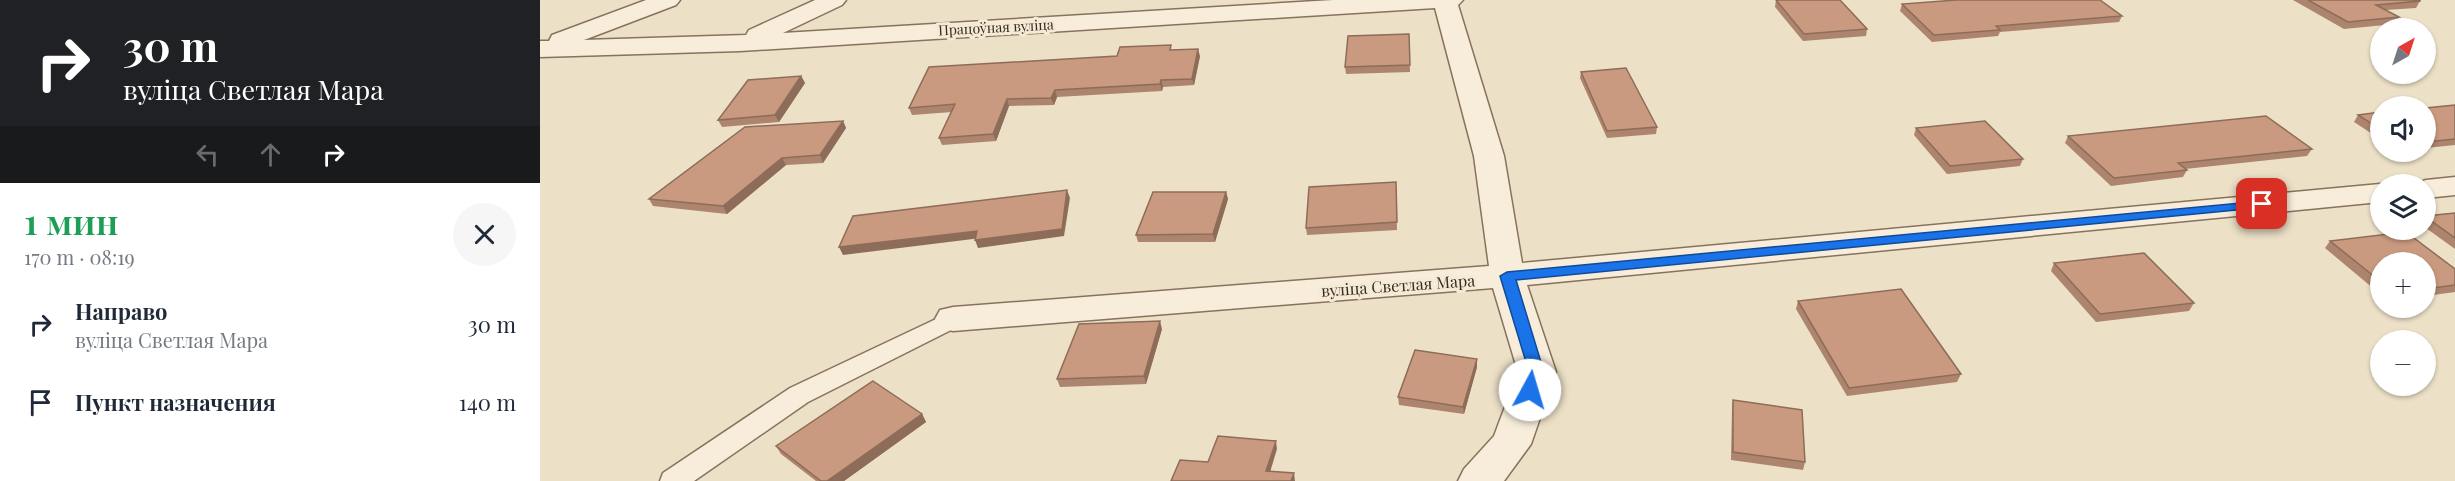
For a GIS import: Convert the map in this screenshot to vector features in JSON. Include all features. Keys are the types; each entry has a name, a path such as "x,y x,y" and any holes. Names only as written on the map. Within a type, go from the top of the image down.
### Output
{"street":[{"path":"540,48 668,0"},
{"path":"740,43 834,0"},
{"path":"1445,0 1489,156 1507,276 1537,372 1511,444 1479,481"},
{"name":"Працоўная вуліца","path":"540,48 740,43 1451,0"},
{"path":"2436,188 2455,186"},
{"name":"вуліца Светлая Мара","path":"953,319 1507,276 2370,194"}],"lane":[{"path":"673,481 799,395 953,319"}],"building":[{"path":"1776,0 1840,0 1867,29 1804,34"},
{"path":"1956,0 2100,0 2122,16 1996,26 2000,30 1934,35 1902,4"},
{"path":"2308,0 2420,0 2376,5 2399,17 2370,18 2370,20 2348,22"},
{"path":"1409,34 1410,65 1345,67 1348,36"},
{"path":"1171,45 1170,50 1198,49 1192,79 1161,80 1160,84 1055,90 1051,98 1007,99 993,134 939,138 955,104 909,108 929,67 1117,56 1120,47"},
{"path":"1626,68 1657,127 1607,131 1581,72"},
{"path":"801,76 775,115 718,120 748,80"},
{"path":"2455,105 2455,139 2436,141 2436,107"},
{"path":"2370,113 2370,123 2358,115"},
{"path":"2266,116 2312,149 2178,163 2187,170 2114,178 2068,136"},
{"path":"843,121 820,155 782,158 723,206 649,199 745,127"},
{"path":"1985,121 2023,159 1950,166 1916,128"},
{"path":"1396,182 1397,222 1306,228 1309,187"},
{"path":"1067,190 1062,229 975,240 977,231 839,247 853,216"},
{"path":"1153,192 1226,192 1213,234 1136,235"},
{"path":"2455,213 2455,238 2436,224 2436,215"},
{"path":"2370,236 2370,240 2417,240 2432,252 2370,252 2370,273 2330,241"},
{"path":"2144,253 2194,303 2100,314 2054,263"},
{"path":"2436,255 2455,269 2455,285 2436,288"},
{"path":"1901,289 1961,374 1849,388 1798,301"},
{"path":"1160,321 1144,376 1057,379 1079,324"},
{"path":"1415,350 1477,359 1463,407 1398,397"},
{"path":"873,381 922,414 827,481 821,481 776,446"},
{"path":"1733,400 1802,410 1805,462 1733,452"},
{"path":"1218,436 1276,441 1266,471 1294,473 1291,481 1171,481 1180,460 1208,462"}],"route":[{"path":"1530,390 1537,372 1507,276 2262,204"}]}
